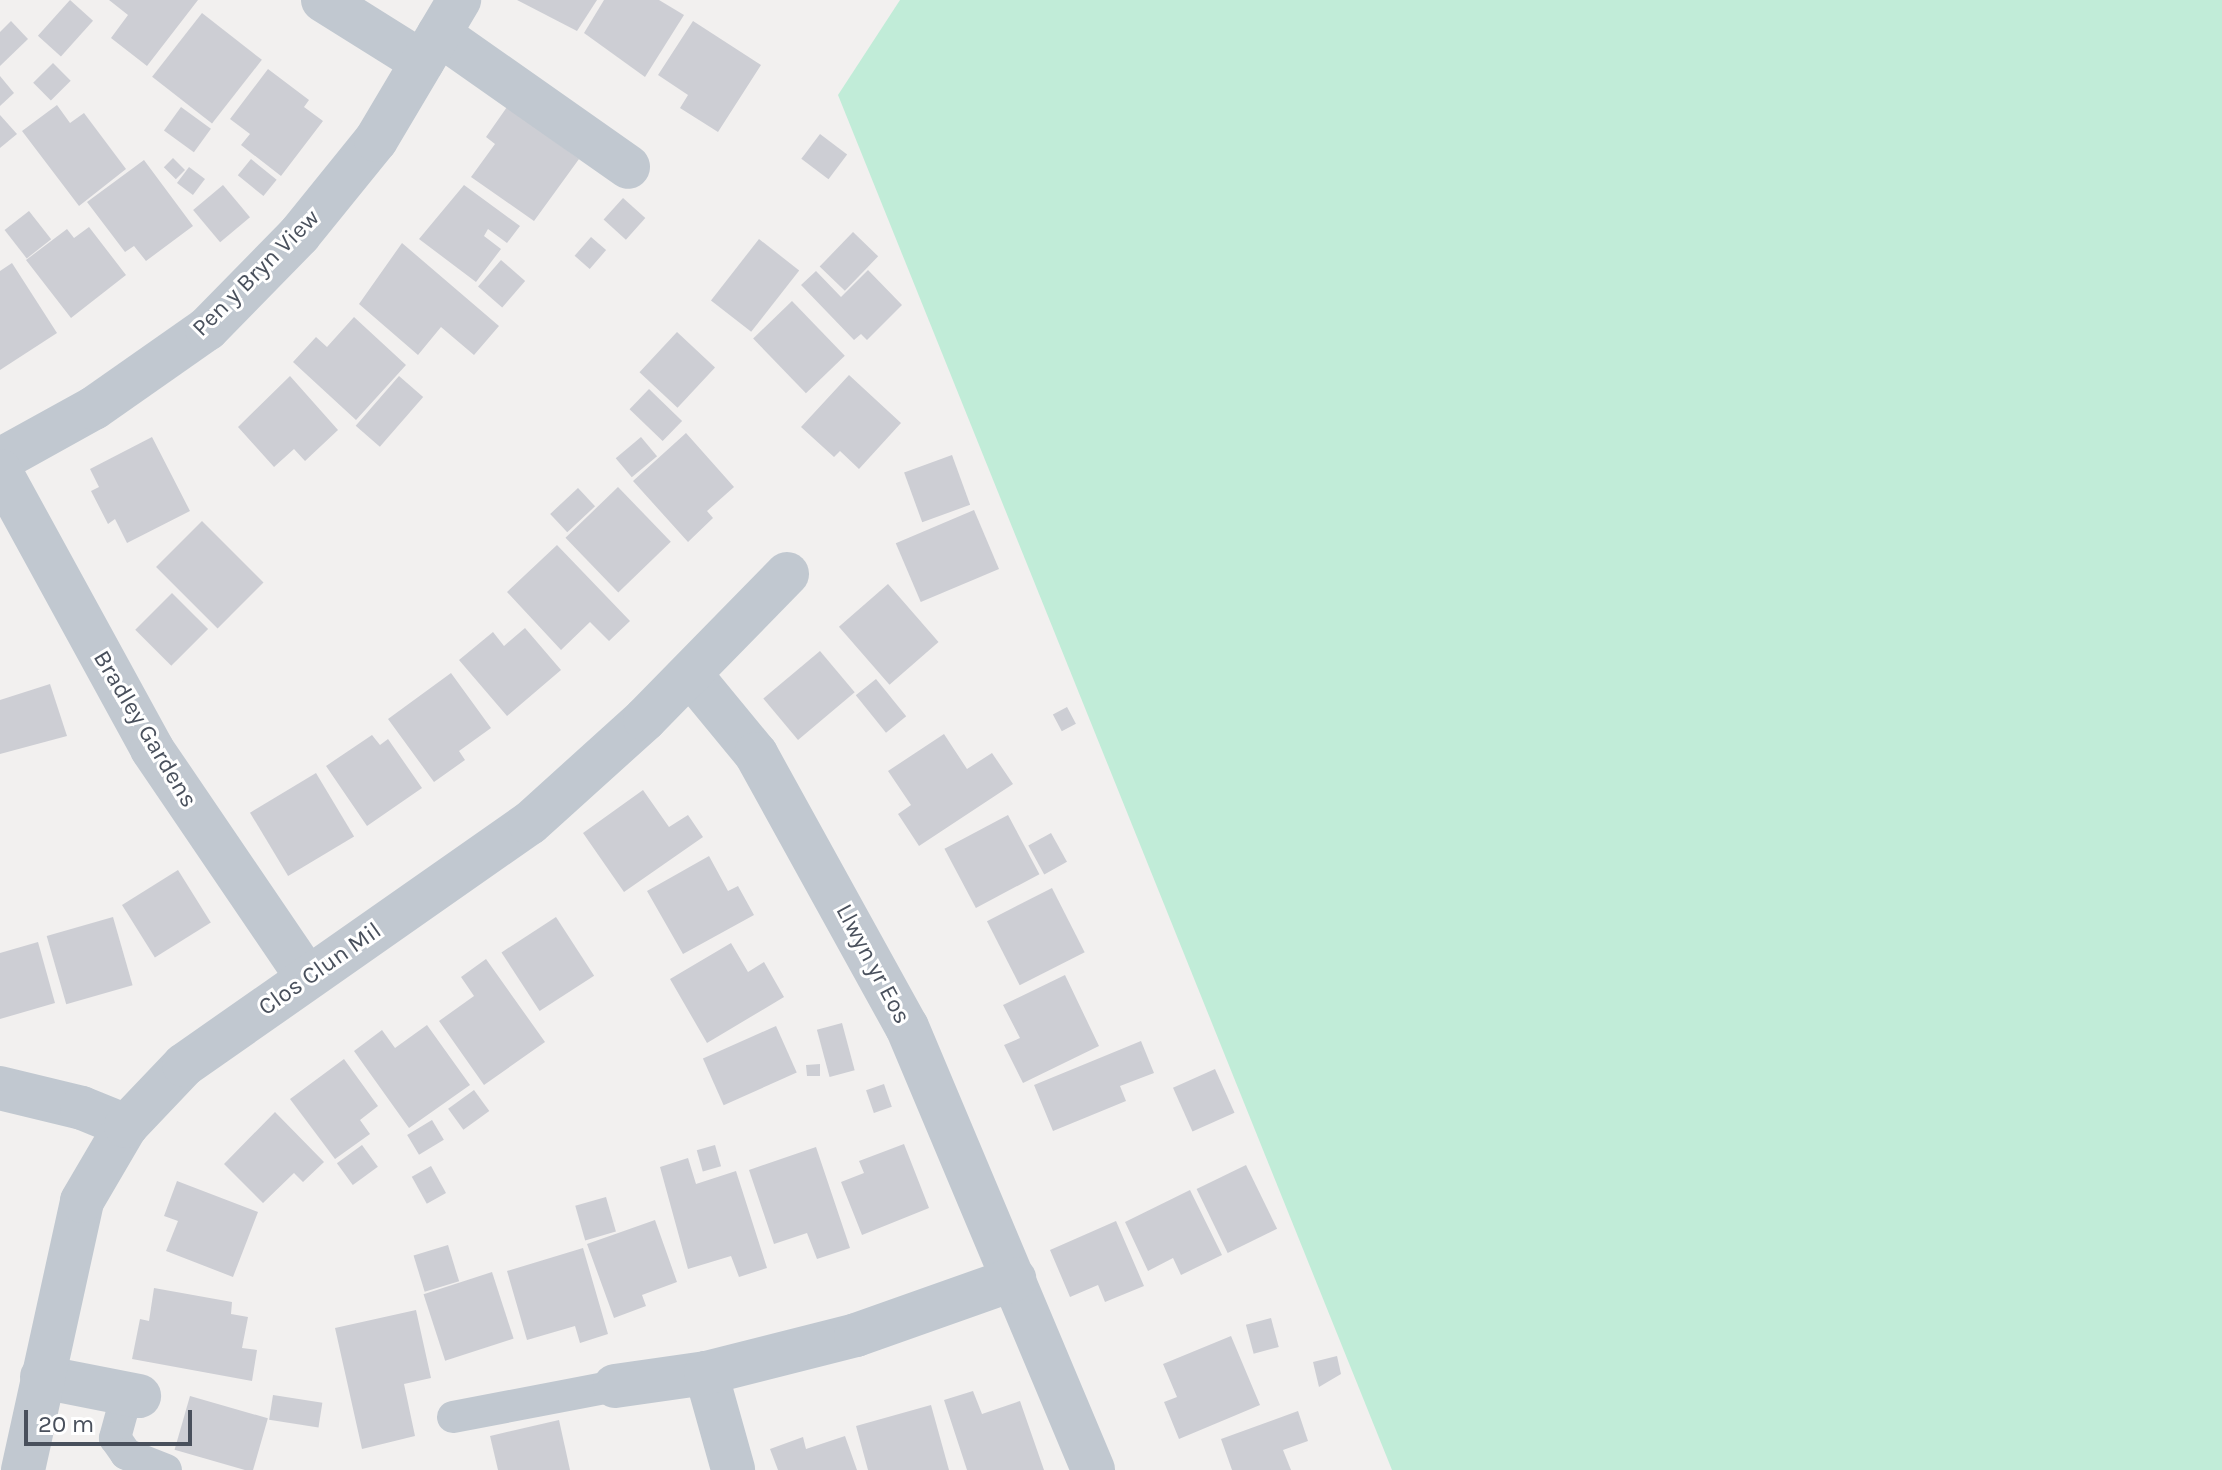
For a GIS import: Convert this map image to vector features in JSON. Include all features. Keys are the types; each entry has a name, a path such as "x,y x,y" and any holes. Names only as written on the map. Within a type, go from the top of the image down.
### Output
{"street":[{"path":"323,0 440,32 628,167"},
{"name":"Pen y Bryn View","path":"0,460 94,408 207,329 299,235 376,140 440,32"},
{"name":"Bradley Gardens","path":"0,471 152,749 307,977"},
{"name":"Clos Clun Mil","path":"23,1470 82,1201 126,1126 184,1065 530,823 690,674 787,574"},
{"name":"Llwyn yr Eos","path":"690,674 756,754 900,1013 1093,1470"},
{"path":"0,1088 82,1108 126,1126"},
{"path":"615,1386 706,1373 856,1335 1014,1279"},
{"path":"706,1373 733,1469"},
{"path":"42,1377 133,1395"}],"lane":[{"path":"453,1417 615,1386"},
{"path":"133,1395 115,1438 126,1454 166,1470"}],"green space":[{"path":"900,0 2222,0 2222,1470 1392,1470 838,95"}],"building":[{"path":"70,0 93,21 61,56 38,36"},
{"path":"109,0 198,0 147,66 111,38 128,15"},
{"path":"517,0 597,0 577,31"},
{"path":"604,0 659,0 684,15 645,77 584,33"},
{"path":"202,13 262,60 212,124 152,77"},
{"path":"11,21 28,39 0,66 0,32"},
{"path":"693,21 761,65 718,132 680,108 688,95 658,75"},
{"path":"53,63 71,81 51,100 33,83"},
{"path":"268,69 309,100 304,107 323,121 281,176 241,145 250,134 230,119"},
{"path":"0,76 14,93 0,106"},
{"path":"57,105 70,123 84,113 126,169 79,206 22,131"},
{"path":"181,107 211,129 194,152 164,130"},
{"path":"507,107 579,159 534,221 471,177 495,144 486,137"},
{"path":"0,115 17,134 0,148"},
{"path":"820,134 847,154 828,179 801,159"},
{"path":"173,158 185,170 176,179 164,167"},
{"path":"251,159 277,180 263,196 238,175"},
{"path":"144,160 193,226 146,261 134,246 125,252 87,202"},
{"path":"189,167 205,179 193,195 177,183"},
{"path":"223,185 250,217 220,242 193,210"},
{"path":"464,185 520,226 507,243 488,229 484,236 501,249 476,282 419,239"},
{"path":"623,198 645,218 626,240 604,220"},
{"path":"29,211 51,239 27,258 5,230"},
{"path":"89,227 126,275 71,318 26,260 67,229 74,238"},
{"path":"853,232 878,256 845,291 820,267"},
{"path":"591,237 606,250 590,269 575,256"},
{"path":"759,239 799,270 751,332 711,300"},
{"path":"402,243 499,326 474,355 441,327 418,355 359,304"},
{"path":"501,260 525,281 502,307 478,286"},
{"path":"12,263 57,333 0,370 0,271"},
{"path":"868,270 902,305 867,340 861,334 854,340 801,285 816,271 841,297"},
{"path":"792,301 845,356 806,393 753,339"},
{"path":"354,317 406,365 356,420 293,362 316,337 327,347"},
{"path":"677,332 715,367 678,408 639,372"},
{"path":"849,375 901,423 859,469 840,451 834,457 801,427"},
{"path":"290,376 338,430 305,461 294,449 274,467 238,427"},
{"path":"399,376 423,397 380,447 356,426"},
{"path":"649,389 682,421 663,441 630,409"},
{"path":"686,433 734,487 707,511 713,518 688,542 633,481"},
{"path":"152,437 190,511 127,543 115,519 108,524 91,491 99,487 90,469"},
{"path":"641,437 657,456 632,477 616,458"},
{"path":"952,455 970,505 922,522 904,472"},
{"path":"618,487 671,542 618,592 565,538"},
{"path":"578,488 595,506 567,532 550,514"},
{"path":"974,510 999,569 921,602 896,543"},
{"path":"202,521 264,583 218,628 156,567"},
{"path":"557,545 630,621 609,641 590,622 561,650 507,592"},
{"path":"888,584 939,642 889,685 839,627"},
{"path":"172,593 208,629 171,666 135,630"},
{"path":"525,628 561,670 507,716 459,660 493,632 504,646"},
{"path":"820,651 855,692 798,740 763,699"},
{"path":"451,673 491,728 459,751 465,760 434,782 388,719"},
{"path":"876,679 906,716 886,733 856,695"},
{"path":"50,684 67,736 0,754 0,700"},
{"path":"1067,707 1076,724 1062,731 1053,715"},
{"path":"944,734 967,769 992,753 1013,784 919,846 898,814 911,805 888,771"},
{"path":"372,735 380,745 388,739 422,788 367,826 326,766"},
{"path":"316,773 354,836 288,876 250,813"},
{"path":"643,790 669,827 688,815 703,837 624,892 583,833"},
{"path":"1008,815 1039,874 976,908 944,849"},
{"path":"1051,833 1067,862 1044,874 1028,846"},
{"path":"709,856 728,891 738,886 754,915 683,954 647,891"},
{"path":"178,870 211,923 155,958 122,905"},
{"path":"1052,888 1085,952 1020,985 987,921"},
{"path":"113,917 133,985 66,1004 47,936"},
{"path":"556,917 594,976 540,1011 501,952"},
{"path":"38,942 55,1003 0,1019 0,953"},
{"path":"731,943 748,972 764,962 784,997 707,1043 670,979"},
{"path":"486,959 545,1042 484,1085 439,1021 474,996 461,977"},
{"path":"1065,975 1099,1046 1023,1083 1004,1045 1020,1038 1003,1005"},
{"path":"842,1023 855,1070 830,1077 817,1030"},
{"path":"427,1025 470,1085 409,1128 354,1051 382,1030 395,1048"},
{"path":"776,1026 797,1073 724,1105 703,1059"},
{"path":"1141,1041 1154,1073 1120,1086 1126,1101 1053,1131 1034,1085"},
{"path":"344,1059 378,1106 360,1120 370,1134 335,1159 290,1099"},
{"path":"820,1064 820,1076 807,1076 806,1065"},
{"path":"1215,1069 1235,1113 1193,1132 1173,1088"},
{"path":"884,1084 892,1107 874,1113 866,1090"},
{"path":"474,1090 489,1111 463,1130 448,1109"},
{"path":"275,1112 324,1162 303,1182 294,1173 263,1203 224,1164"},
{"path":"432,1120 444,1140 419,1155 407,1135"},
{"path":"904,1144 929,1208 862,1235 841,1182 864,1173 859,1161"},
{"path":"362,1145 378,1167 353,1185 337,1163"},
{"path":"715,1145 721,1166 703,1171 697,1150"},
{"path":"816,1147 850,1248 817,1259 807,1233 774,1244 749,1170"},
{"path":"688,1158 696,1184 736,1171 767,1268 739,1277 731,1256 688,1269 660,1167"},
{"path":"1246,1165 1277,1229 1228,1253 1197,1189"},
{"path":"431,1166 446,1193 427,1204 412,1177"},
{"path":"177,1181 258,1212 233,1277 166,1251 178,1221 164,1216"},
{"path":"1190,1190 1222,1255 1181,1275 1173,1258 1148,1271 1125,1222"},
{"path":"606,1197 616,1232 585,1240 575,1206"},
{"path":"655,1220 677,1282 642,1295 646,1306 614,1318 587,1244"},
{"path":"1116,1221 1144,1286 1105,1302 1098,1285 1070,1297 1050,1250"},
{"path":"448,1245 459,1281 425,1292 414,1256"},
{"path":"583,1248 608,1334 580,1343 575,1326 527,1340 507,1271"},
{"path":"492,1272 514,1339 445,1361 424,1294"},
{"path":"154,1288 232,1302 231,1314 248,1317 242,1348 257,1350 252,1381 132,1359 140,1319 149,1321"},
{"path":"416,1310 431,1378 404,1384 415,1436 362,1449 335,1328"},
{"path":"1271,1318 1279,1347 1254,1354 1246,1325"},
{"path":"1231,1336 1260,1405 1179,1439 1164,1402 1177,1397 1163,1364"},
{"path":"1337,1356 1341,1374 1319,1387 1313,1362"},
{"path":"973,1391 982,1414 1020,1401 1044,1470 967,1470 944,1400"},
{"path":"273,1395 322,1403 318,1428 269,1420"},
{"path":"190,1396 268,1418 253,1470 175,1450"},
{"path":"931,1405 949,1470 868,1470 856,1426"},
{"path":"1298,1411 1308,1441 1283,1450 1291,1470 1232,1470 1221,1439"},
{"path":"559,1420 570,1470 498,1470 490,1436"},
{"path":"845,1436 857,1470 778,1470 770,1449 803,1437 806,1449"}]}
